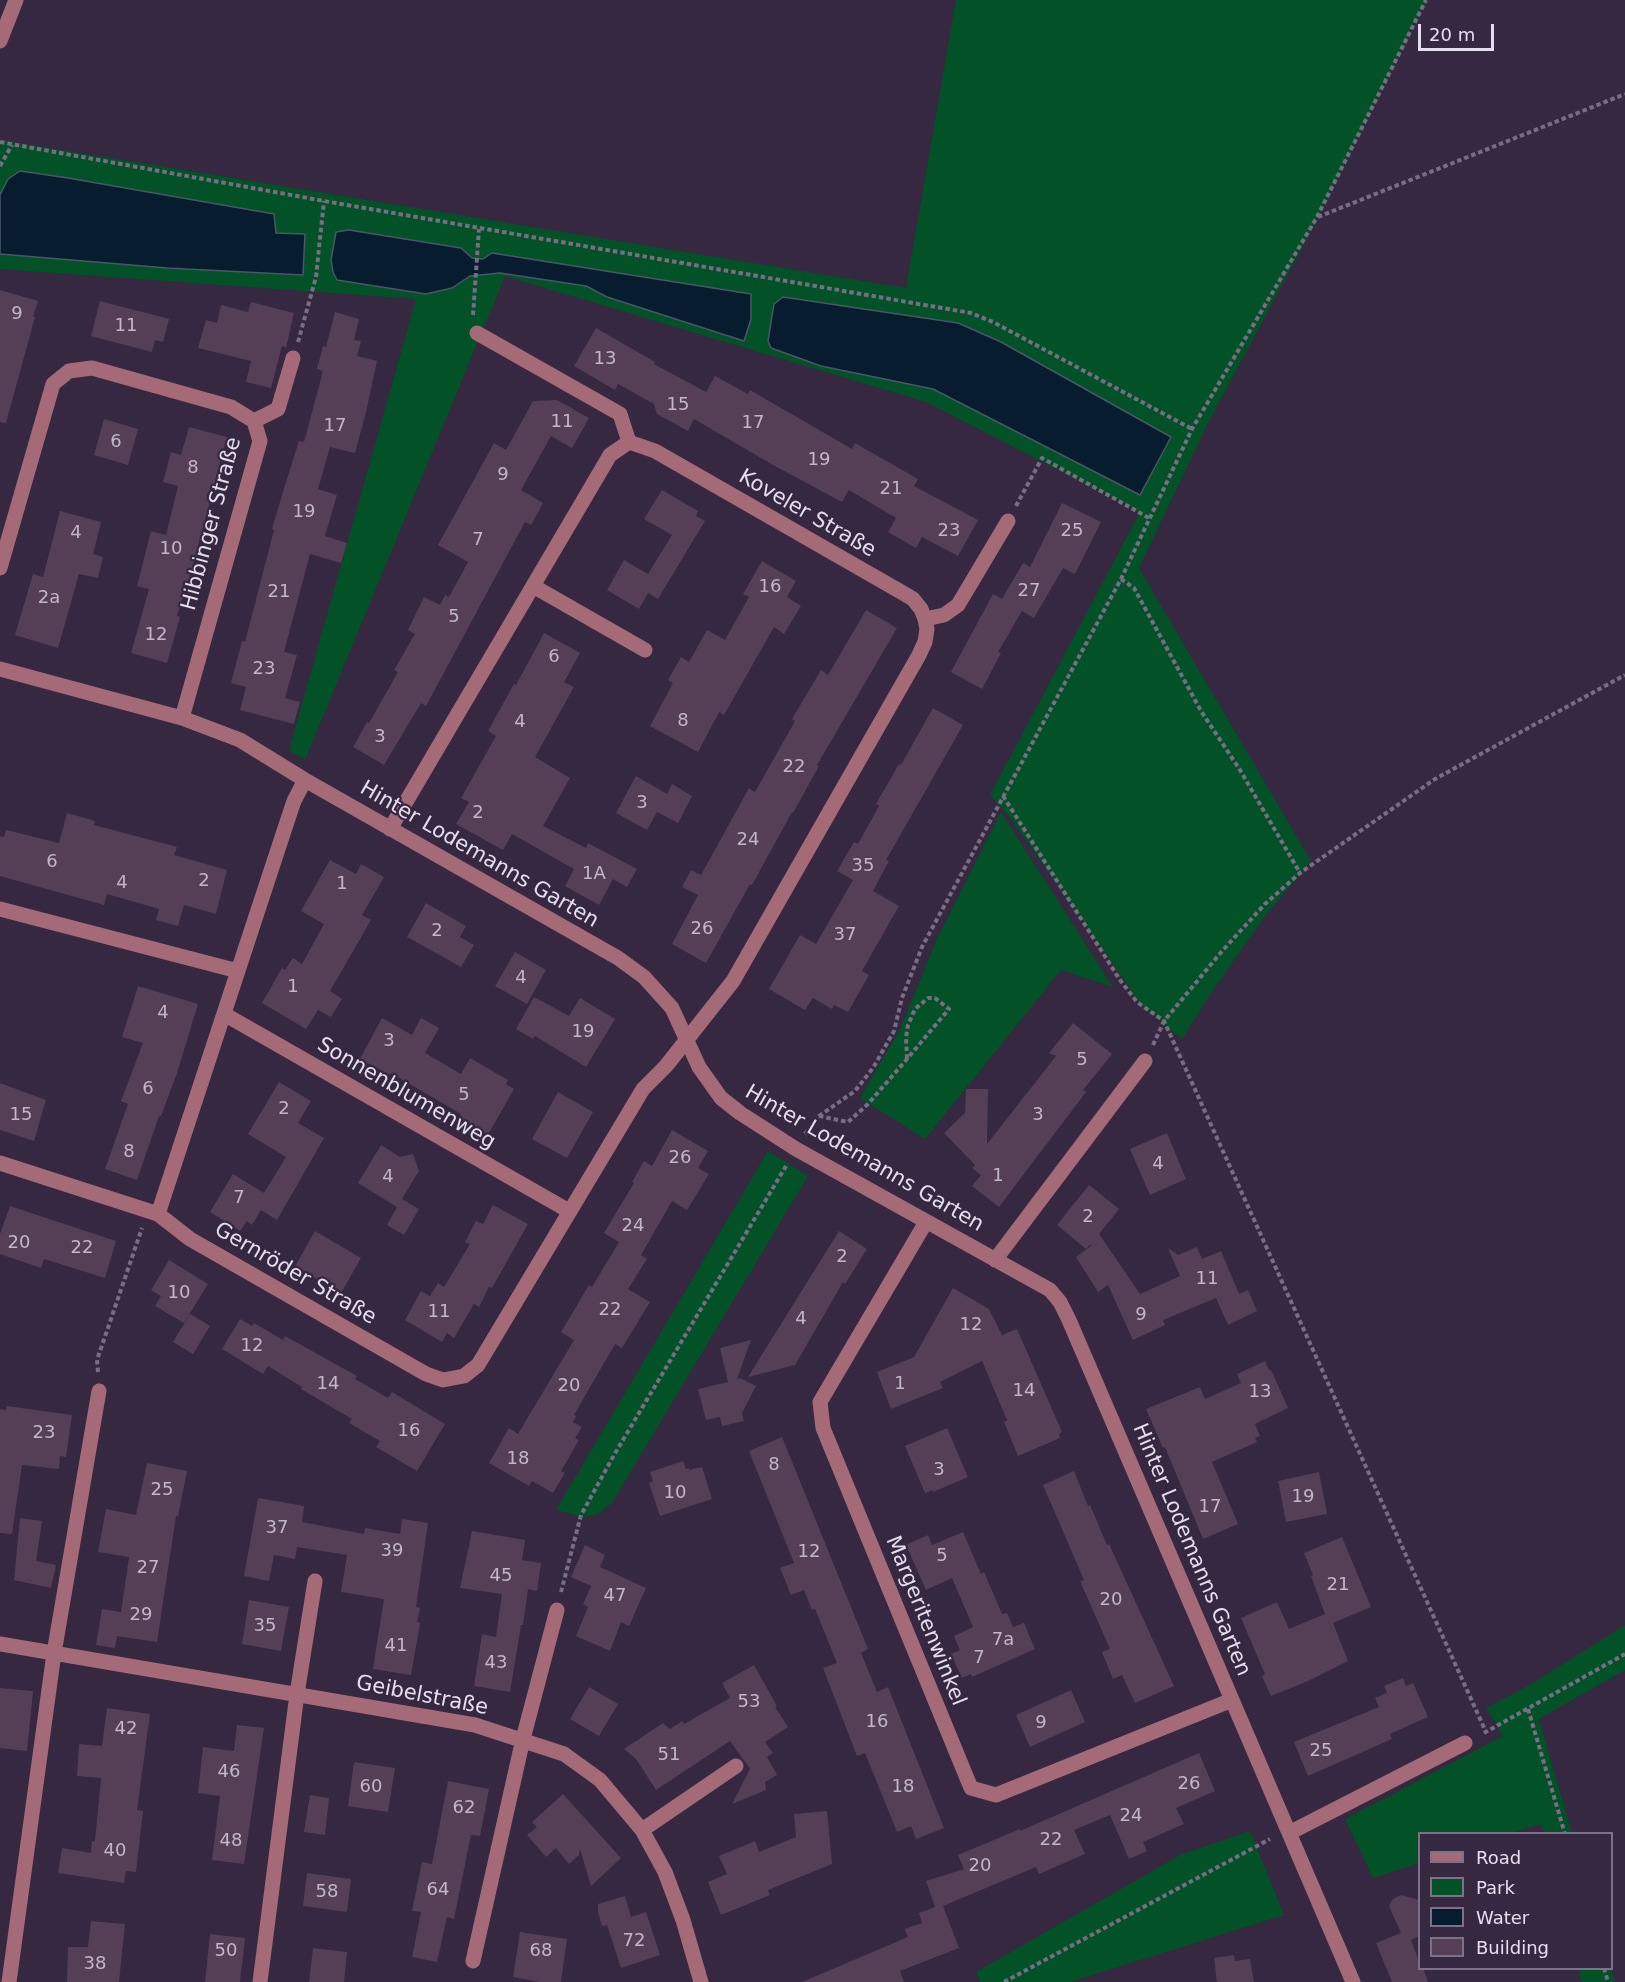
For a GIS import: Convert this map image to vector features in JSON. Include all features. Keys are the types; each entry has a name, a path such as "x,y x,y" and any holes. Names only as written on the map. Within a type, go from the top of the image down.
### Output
{"street":[{"path":"0,42 16,0"},
{"path":"390,828 610,455 629,442 620,414 477,333"},
{"path":"255,421 278,409 293,358"},
{"name":"Hibbinger Straße","path":"0,568 53,384 69,371 92,368 231,407 255,421 260,441 182,718"},
{"name":"Koveler Straße","path":"629,442 655,451 903,593 913,599 925,619"},
{"path":"686,1040 733,981 907,676 925,642 927,629 925,619 944,615 958,605 1008,521"},
{"path":"533,586 645,650"},
{"name":"Hinter Lodemanns Garten","path":"0,669 182,718 240,740 304,780 618,958 644,977 672,1008 699,1066 721,1098 740,1113 796,1149 1050,1290 1060,1302 1353,1982"},
{"path":"0,1163 158,1214 294,801 304,780"},
{"path":"0,909 238,971"},
{"name":"Sonnenblumenweg","path":"224,1014 569,1211"},
{"name":"Gernröder Straße","path":"158,1214 190,1239 426,1374 443,1380 464,1376 478,1365 643,1089 666,1066 686,1040"},
{"path":"995,1260 1145,1061"},
{"name":"Margeritenwinkel","path":"926,1222 820,1402 823,1428 971,1788 996,1795 1232,1700"},
{"path":"9,1982 54,1653 99,1391"},
{"path":"260,1982 297,1694 315,1581"},
{"path":"473,1961 523,1739 557,1610"},
{"name":"Geibelstraße","path":"0,1644 475,1725 564,1754 600,1780 642,1830 665,1872 683,1920 700,1982"},
{"path":"1289,1833 1466,1743"},
{"path":"642,1830 736,1766"}],"path":[{"path":"801,1140 819,1116 855,1091 873,1068 894,1031 902,998 922,947 1120,579 1192,429 1317,217 1426,0"},
{"path":"1317,217 1625,94"},
{"path":"0,142 479,229 971,313 993,322 1192,429"},
{"path":"0,166 12,145"},
{"path":"293,358 316,277 324,201"},
{"path":"477,333 472,324 479,229"},
{"path":"1008,521 1042,459 1149,518"},
{"path":"1120,579 1134,588 1201,711 1240,770 1300,873"},
{"path":"1164,1021 1264,904 1300,873 1436,779 1625,675"},
{"path":"1003,796 1120,980 1137,1002 1164,1021 1486,1732"},
{"path":"819,1116 848,1122 868,1104 907,1059 949,1009 935,998 928,998 915,1009 908,1024 907,1059"},
{"path":"557,1610 581,1515 614,1455 785,1168"},
{"path":"99,1391 97,1360 141,1230 158,1214"},
{"path":"1466,1743 1625,1654"},
{"path":"1528,1709 1565,1832"},
{"path":"1004,1982 1265,1841"}],"green space":[{"path":"956,0 1427,0 1312,229 1207,425 1139,568 1311,861 1265,916 1182,1039 1143,1007 1012,820 990,795 1140,512 926,402 505,276 305,760 289,750 416,299 0,269 0,140 906,288"},
{"path":"1001,812 1113,987 1061,970 925,1139 860,1098 900,1029 937,939"},
{"path":"768,1151 808,1176 612,1503 598,1514 583,1517 556,1510"},
{"path":"1625,1625 1625,1670 1539,1719 1572,1832 1544,1832 1541,1824 1515,1832 1418,1832 1418,1863 1373,1878 1345,1819 1503,1736 1486,1708 1528,1686"},
{"path":"1250,1831 1284,1915 1070,1982 980,1982 976,1972 1182,1854"},
{"path":"1578,1970 1611,1970 1615,1982 1582,1982"}],"water":[{"path":"20,171 274,214 276,233 305,234 303,275 167,268 0,254 0,195 8,179"},
{"path":"349,230 461,248 472,258 483,259 492,253 751,294 751,319 744,341 607,297 586,286 500,273 470,276 452,288 426,294 337,280 331,260 336,232"},
{"path":"783,297 958,323 1001,342 1171,437 1140,495 933,389 821,366 771,348 768,341 774,304"}],"building":[{"path":"0,290 38,301 6,423 0,422"},
{"path":"100,301 169,319 163,342 155,340 152,352 91,336"},
{"path":"251,302 294,313 286,348 282,346 271,388 246,382 251,361 198,348 206,320 217,323 221,305 248,312"},
{"path":"335,312 359,319 354,340 361,341 357,356 377,361 355,453 330,447 318,489 337,495 325,536 347,543 341,563 310,554 284,652 297,655 285,698 300,702 294,724 240,710 246,687 231,683 242,641 245,642 285,485 299,441 304,442 323,371 317,369 323,346 326,347"},
{"path":"596,328 655,362 654,364 706,392 715,376 748,394 750,390 852,449 855,443 918,479 914,486 978,520 958,556 922,537 916,548 888,532 896,518 849,490 842,502 694,419 688,431 657,414 654,404 618,384 615,390 574,366"},
{"path":"557,400 589,418 572,448 551,436 521,490 543,503 531,525 525,522 426,706 421,703 384,765 353,747 398,672 394,670 415,634 408,630 424,597 440,605 445,595 449,597 468,562 438,545 494,443 506,450 533,401"},
{"path":"104,419 138,429 128,465 94,455"},
{"path":"189,427 227,437 177,616 180,617 167,663 131,653 149,589 137,586 151,531 166,535 178,486 163,482 171,452 181,455"},
{"path":"662,490 698,511 696,516 705,521 658,599 648,593 639,609 607,590 624,560 648,574 672,535 644,519"},
{"path":"1062,503 1101,522 1075,574 1063,568 1034,618 1022,611 998,652 1001,653 982,689 951,672 993,594 1002,599 1023,563 1030,567"},
{"path":"60,511 101,522 93,554 103,557 98,578 79,574 58,648 15,635 33,574 43,577"},
{"path":"762,561 796,581 787,597 801,606 784,634 774,627 724,715 719,712 698,752 650,726 673,683 668,680 681,657 689,662 707,630 725,640 749,597 743,594"},
{"path":"866,610 897,628 706,963 672,944 698,895 682,887 691,870 701,875 749,788 755,792 795,721 792,719 821,670 828,675"},
{"path":"544,633 580,653 564,682 574,687 535,757 570,778 543,826 586,848 588,843 637,869 627,887 613,879 599,905 565,886 574,869 512,834 503,850 456,824 469,802 461,798 496,736 488,731"},
{"path":"933,708 963,725 886,860 889,861 873,891 899,906 862,971 869,975 848,1012 834,1005 832,1009 813,998 805,1010 769,989 800,935 816,944 853,880 837,871 854,842 858,844 879,806 876,804"},
{"path":"636,776 667,794 672,784 692,796 678,823 657,812 647,830 616,813"},
{"path":"67,813 95,821 94,825 177,847 174,855 227,870 216,914 184,905 178,926 156,920 159,909 107,894 104,905 0,876 0,836 4,837 6,830 59,843"},
{"path":"330,860 356,874 361,864 384,877 362,915 371,920 330,991 342,999 331,1017 318,1010 306,1029 262,1003 282,968 285,970 293,958 302,964 324,924 301,911"},
{"path":"426,903 466,926 460,937 474,945 461,967 407,937"},
{"path":"515,952 546,970 527,1004 495,986"},
{"path":"138,986 198,1004 177,1073 161,1116 159,1116 137,1180 105,1169 128,1104 121,1101 143,1043 122,1037"},
{"path":"534,997 569,1016 580,998 615,1019 586,1067 535,1036 533,1039 516,1029"},
{"path":"382,1018 412,1035 421,1018 439,1028 425,1053 461,1074 470,1058 508,1080 506,1084 514,1089 486,1138 457,1121 461,1114 391,1073 390,1075 360,1059"},
{"path":"1073,1023 1112,1054 1083,1090 1086,1092 999,1207 972,1186 981,1175 972,1168 975,1165 944,1133 965,1113 966,1089 988,1089 987,1144 1056,1056 1049,1053"},
{"path":"279,1082 311,1101 298,1123 324,1138 277,1220 261,1210 252,1225 247,1221 240,1231 210,1212 233,1174 264,1193 286,1157 248,1134"},
{"path":"0,1083 46,1100 34,1141 0,1130"},
{"path":"558,1092 593,1112 567,1158 532,1139"},
{"path":"672,1130 708,1151 698,1168 709,1174 687,1210 672,1201 641,1255 647,1259 628,1289 650,1302 622,1348 615,1344 574,1415 576,1416 573,1422 582,1427 575,1438 579,1440 561,1471 565,1473 553,1493 532,1481 529,1486 489,1463 509,1428 518,1434 574,1340 561,1332 589,1285 592,1287 619,1242 604,1233 634,1183 632,1182 644,1161 652,1166"},
{"path":"1167,1133 1186,1179 1150,1195 1130,1149"},
{"path":"381,1145 400,1157 413,1154 419,1171 402,1199 419,1209 404,1235 387,1225 397,1207 358,1183"},
{"path":"1089,1185 1119,1209 1099,1234 1140,1294 1180,1276 1168,1248 1178,1255 1197,1247 1202,1259 1221,1251 1239,1294 1248,1290 1257,1311 1228,1325 1216,1298 1163,1320 1165,1325 1133,1340 1108,1285 1098,1292 1076,1257 1091,1246 1091,1244 1086,1249 1057,1225"},
{"path":"493,1205 528,1224 479,1307 474,1304 454,1338 447,1333 442,1342 405,1320 421,1291 430,1296 438,1283 444,1287 470,1244 465,1242 476,1221 483,1224"},
{"path":"10,1206 116,1241 105,1278 44,1259 41,1268 0,1254 0,1234"},
{"path":"315,1231 361,1258 341,1293 295,1266"},
{"path":"839,1231 867,1249 845,1284 843,1282 795,1365 748,1377"},
{"path":"169,1260 208,1284 184,1323 155,1306 161,1296 151,1290"},
{"path":"953,1288 989,1309 1002,1335 1017,1329 1062,1432 1059,1434 1060,1438 1018,1456 1004,1422 1007,1420 982,1361 940,1382 943,1388 891,1409 877,1372 914,1357"},
{"path":"190,1314 210,1326 193,1354 173,1342"},
{"path":"240,1319 252,1326 254,1323 283,1340 285,1336 357,1376 355,1379 388,1398 392,1392 445,1424 417,1471 376,1447 380,1441 349,1423 352,1419 301,1389 302,1387 268,1366 263,1374 222,1349"},
{"path":"751,1340 737,1379 740,1378 756,1386 742,1413 744,1421 722,1426 720,1417 706,1420 698,1389 728,1382 720,1348"},
{"path":"1265,1361 1288,1408 1255,1424 1260,1436 1255,1438 1257,1442 1212,1462 1238,1524 1203,1539 1165,1447 1163,1448 1146,1409 1200,1387 1205,1399 1241,1383 1237,1374"},
{"path":"7,1406 72,1415 66,1457 60,1456 59,1469 22,1465 12,1534 0,1533 0,1409 6,1410"},
{"path":"947,1428 968,1477 933,1492 933,1490 925,1493 905,1446"},
{"path":"782,1437 868,1649 861,1653 877,1692 888,1687 944,1828 916,1839 911,1826 897,1832 865,1753 857,1756 823,1668 837,1663 815,1609 812,1610 804,1590 791,1595 780,1568 794,1563 749,1451"},
{"path":"683,1461 686,1469 689,1468 689,1470 702,1467 712,1499 660,1516 649,1483 653,1481 650,1472"},
{"path":"147,1463 187,1471 178,1516 176,1516 157,1642 117,1636 115,1648 96,1645 102,1609 121,1612 129,1557 98,1552 106,1509 136,1515"},
{"path":"1074,1471 1088,1506 1090,1505 1107,1545 1109,1544 1174,1686 1135,1703 1122,1675 1113,1679 1102,1652 1110,1649 1080,1581 1084,1580 1043,1485"},
{"path":"1319,1472 1327,1514 1286,1522 1278,1481"},
{"path":"258,1498 304,1506 302,1522 364,1534 365,1528 400,1534 402,1519 428,1523 416,1607 420,1608 417,1622 420,1623 411,1675 373,1669 384,1599 341,1592 347,1555 297,1547 295,1559 274,1555 269,1581 244,1576"},
{"path":"20,1518 42,1521 36,1561 56,1565 51,1588 14,1580"},
{"path":"472,1531 525,1540 522,1560 541,1563 537,1591 528,1589 510,1692 474,1686 482,1634 496,1637 502,1594 460,1588"},
{"path":"963,1532 1002,1614 1007,1613 1013,1627 1024,1623 1035,1649 972,1677 971,1674 962,1678 951,1654 960,1650 954,1636 973,1627 952,1578 926,1590 906,1545 928,1535 932,1545"},
{"path":"1342,1537 1371,1607 1333,1623 1348,1661 1271,1696 1262,1676 1265,1674 1241,1618 1277,1602 1289,1629 1325,1614 1304,1553"},
{"path":"585,1545 605,1555 600,1567 646,1588 629,1626 621,1622 610,1651 576,1636 588,1607 583,1604 591,1586 571,1577"},
{"path":"249,1600 289,1607 281,1651 242,1644"},
{"path":"754,1665 788,1727 765,1742 773,1753 767,1757 777,1775 765,1782 766,1790 732,1804 750,1769 730,1741 656,1790 636,1759 624,1749 663,1723 670,1729 682,1721 684,1724 730,1698 722,1683"},
{"path":"1403,1678 1406,1686 1413,1683 1428,1717 1390,1734 1392,1739 1308,1776 1294,1742 1379,1707 1375,1698 1387,1693 1384,1686"},
{"path":"589,1687 618,1704 599,1736 570,1719"},
{"path":"0,1688 33,1691 27,1751 0,1748"},
{"path":"1071,1690 1085,1722 1030,1747 1016,1715"},
{"path":"107,1708 150,1714 137,1810 143,1811 136,1872 126,1871 124,1883 58,1873 62,1848 91,1853 92,1841 95,1841 101,1778 77,1776 79,1744 102,1746"},
{"path":"237,1725 264,1728 244,1864 212,1860 220,1796 198,1793 203,1747 234,1751"},
{"path":"1199,1753 1215,1791 1176,1808 1184,1824 1143,1842 1147,1851 1129,1859 1110,1815 1074,1830 1085,1854 1039,1874 1036,1867 943,1906 959,1948 900,1971 904,1982 802,1982 908,1937 905,1929 922,1923 919,1913 935,1907 926,1881 964,1869 958,1855 1020,1829 1020,1831"},
{"path":"354,1762 395,1768 388,1812 348,1806"},
{"path":"448,1781 489,1789 480,1836 471,1835 454,1919 447,1917 437,1962 412,1957 421,1912 412,1911 422,1862 432,1864"},
{"path":"563,1794 621,1858 591,1886 580,1849 579,1855 569,1864 556,1848 546,1857 527,1835 537,1827 532,1822"},
{"path":"310,1795 329,1798 325,1835 304,1832"},
{"path":"827,1811 832,1864 768,1890 770,1895 721,1915 708,1882 727,1874 719,1856 755,1841 759,1852 796,1837 794,1814"},
{"path":"307,1873 351,1879 347,1912 303,1906"},
{"path":"1401,1895 1418,1900 1418,1936 1411,1940 1418,1958 1418,1970 1424,1970 1428,1982 1392,1982 1376,1943 1401,1933 1389,1906 1393,1899"},
{"path":"625,1896 631,1917 646,1912 660,1955 621,1968 607,1925 602,1926 598,1904"},
{"path":"91,1921 125,1924 119,1982 67,1982 68,1947 88,1947"},
{"path":"520,1932 567,1939 561,1982 540,1982 513,1977"},
{"path":"210,1934 245,1938 240,1982 205,1982"},
{"path":"313,1948 347,1952 344,1982 309,1982"},
{"path":"1234,1955 1235,1961 1250,1959 1254,1982 1217,1982 1214,1958"}]}
